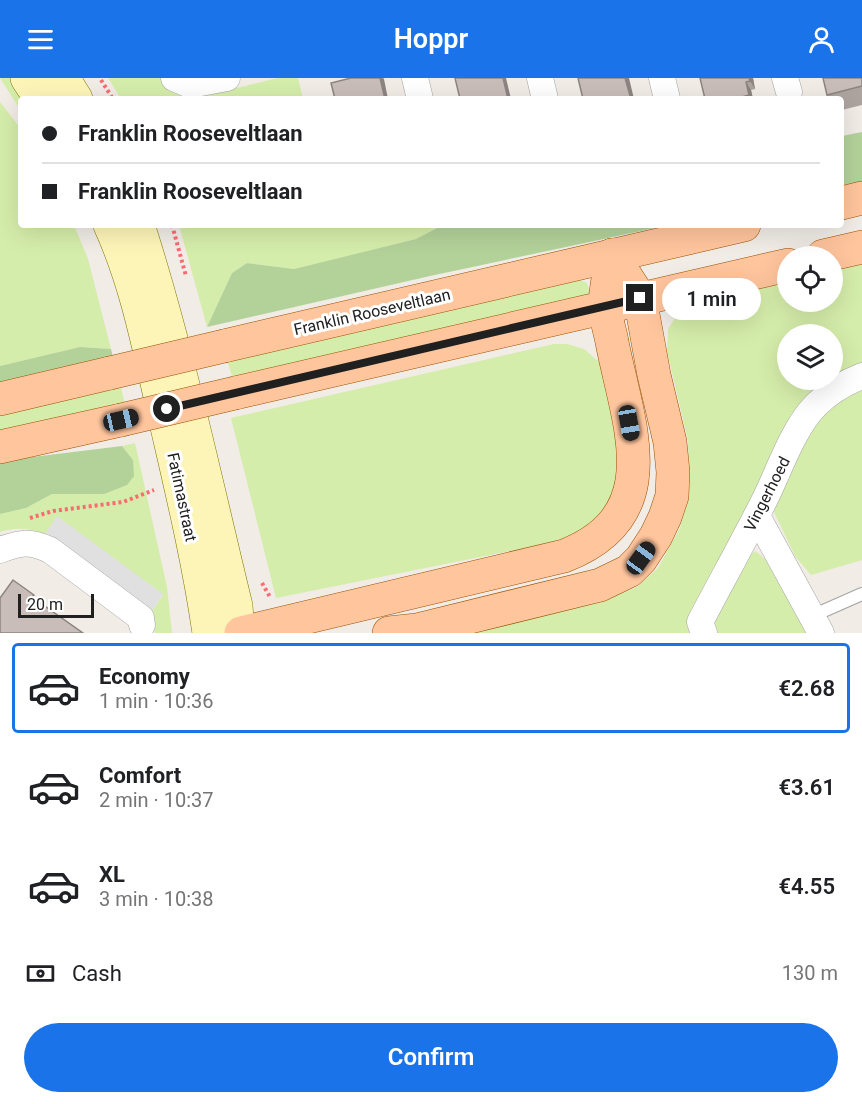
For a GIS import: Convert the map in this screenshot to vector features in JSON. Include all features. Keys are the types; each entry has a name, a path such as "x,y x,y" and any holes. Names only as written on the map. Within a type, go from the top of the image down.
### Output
{"main road":[{"path":"844,202 862,198"},
{"name":"Franklin Rooseveltlaan","path":"0,399 731,228"},
{"path":"843,252 862,248"},
{"path":"240,633 564,556 595,540 615,521 624,508 634,480 635,464 626,404 605,306 612,255"},
{"path":"389,633 417,630 600,585 629,571 656,536 672,496 673,472 670,442 654,375 640,298 612,255"},
{"path":"0,447 777,267"}],"street":[{"path":"27,78 39,96"},
{"path":"63,78 74,96"},
{"path":"174,78 190,85 227,78"},
{"path":"415,78 419,96"},
{"path":"540,78 544,96"},
{"path":"662,78 666,96"},
{"name":"Fatimastraat","path":"111,228 124,257 146,338 173,452 209,633"},
{"name":"Fatimastraat","path":"139,228 166,321 192,425 236,606 240,633"},
{"name":"Vingerhoed","path":"704,633 700,622 757,516 799,429 815,406 833,390 862,376"},
{"path":"757,516 816,625"},
{"path":"0,550 18,543 34,543 50,550 141,618 142,625"}],"lane":[{"path":"816,625 862,594"}],"path":[{"path":"99,78 111,96"},
{"path":"28,519 53,511 123,502 157,489"}],"green space":[{"path":"0,78 12,78 27,96 18,96 18,106"},
{"path":"108,78 162,78 193,95 225,91 277,78 298,78 302,96 119,96"},
{"path":"0,102 18,125 18,228 75,228 88,259 111,349 80,347 0,366"},
{"path":"862,132 862,184 844,188 844,136"},
{"path":"180,228 437,228 416,239 294,269 247,263 232,273 207,327"},
{"path":"437,228 655,228 207,327 232,273 247,263 294,269 416,239"},
{"path":"862,252 862,368 843,375 843,324 777,324 777,390 827,390 696,633 475,633 606,599 637,587 658,568 680,528 687,502 689,477 688,441 667,351 668,329 685,302 777,273 777,312 843,312 843,257"},
{"path":"577,279 587,283 590,294 579,301 233,379 227,360"},
{"path":"554,344 567,344 584,349 604,366 614,404 619,497 584,534 540,545 276,598 231,418"},
{"path":"80,347 111,349 115,365 0,393 0,366"},
{"path":"862,383 862,560 811,575 795,556 774,512 777,493 818,414"},
{"path":"120,384 125,404 0,433 0,412"},
{"path":"135,443 167,587 172,633 155,633 154,628 145,621 163,595 57,517 45,534 22,529 0,532 0,514 26,508 52,494 103,494 133,460 122,446"},
{"path":"122,446 133,460 134,476 127,485 104,494 52,494 26,508 0,514 0,461"},
{"path":"755,551 765,559 808,633 715,633 714,624 741,566"}],"shaded area":[{"path":"57,516 163,594 152,611 45,534"}],"building":[{"path":"351,78 380,78 384,96 334,96 331,83"},
{"path":"455,78 503,78 507,96 459,96"},
{"path":"578,78 625,78 630,96 582,96"},
{"path":"700,78 749,78 750,81 746,82 749,95 704,96"},
{"path":"823,78 862,78 862,86 827,95"},
{"path":"13,580 34,595 32,597 83,633 0,633 0,598"}],"route":[{"path":"167,409 640,298"}]}
